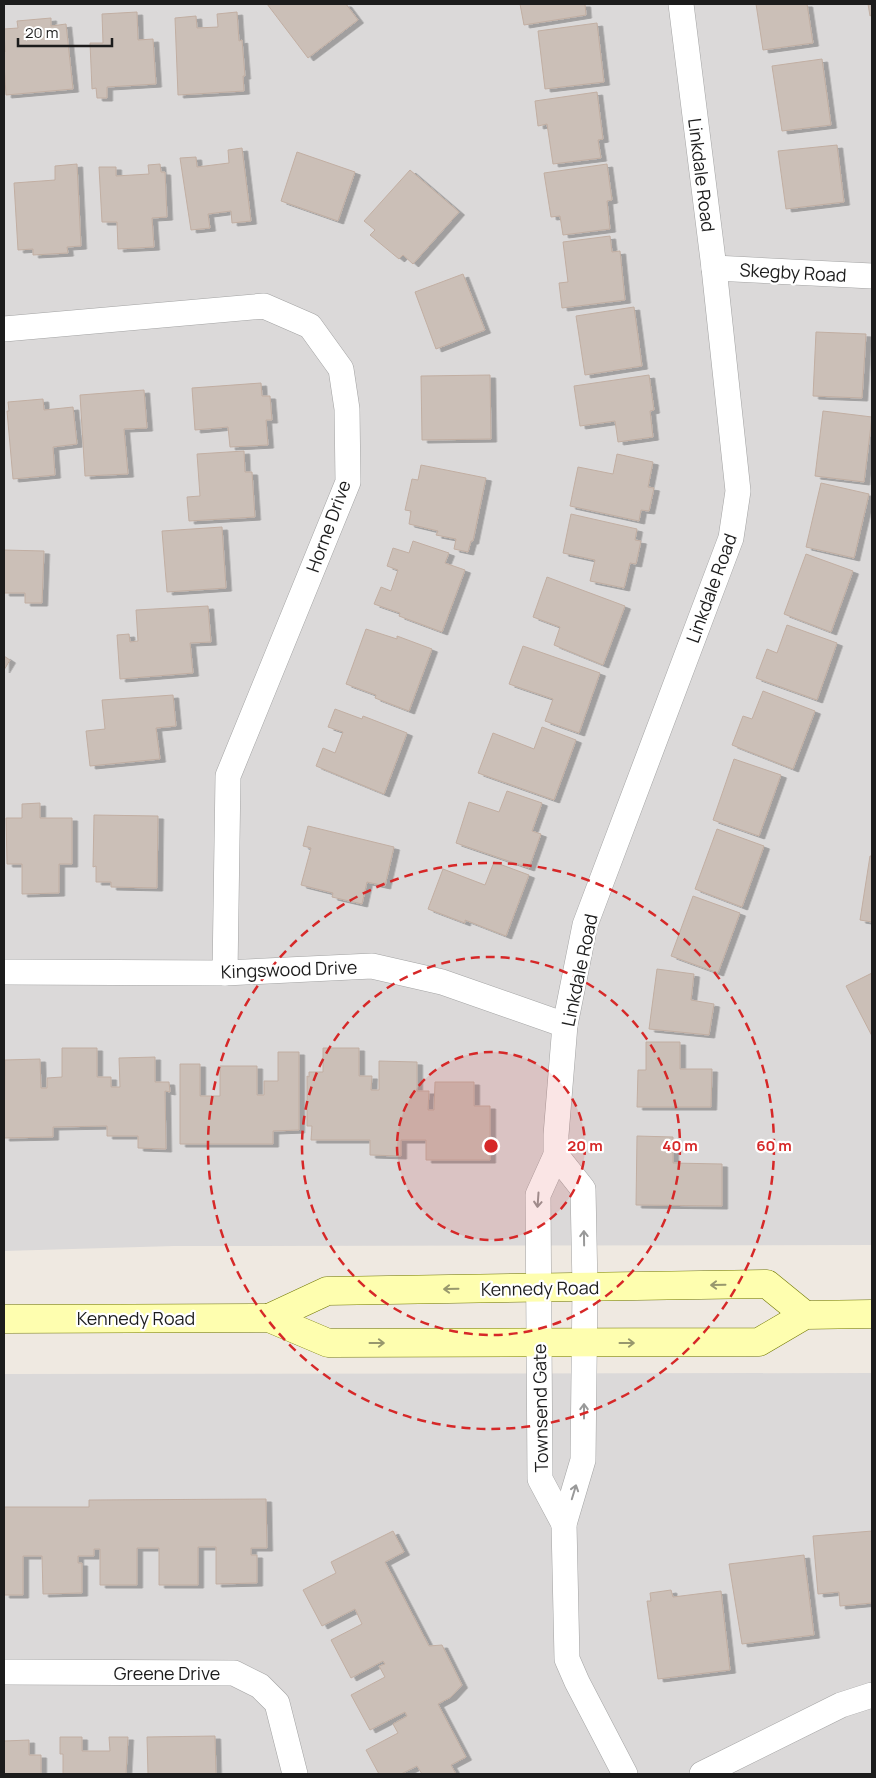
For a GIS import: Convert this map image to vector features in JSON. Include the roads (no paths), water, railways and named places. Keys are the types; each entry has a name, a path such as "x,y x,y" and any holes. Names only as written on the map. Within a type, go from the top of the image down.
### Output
{"main road":[{"name":"Kennedy Road","path":"269,1318 327,1291 767,1284 806,1315"},
{"name":"Kennedy Road","path":"4,1319 269,1318 328,1343 759,1342 806,1315 872,1314"}],"street":[{"name":"Linkdale Road","path":"538,1288 538,1195 556,1155 556,1135 566,1025 585,925 731,538 738,491 714,268 681,4"},
{"name":"Skegby Road","path":"714,268 872,276"},
{"name":"Horne Drive","path":"4,329 264,306 310,326 340,369 347,409 348,482 228,776 225,973"},
{"name":"Kingswood Drive","path":"4,972 225,973 372,966 442,982 566,1025"},
{"path":"556,1155 583,1189 585,1287"},
{"name":"Townsend Gate","path":"585,1287 584,1460 564,1524 567,1659 625,1774"},
{"name":"Townsend Gate","path":"538,1288 540,1479 564,1524"},
{"name":"Greene Drive","path":"4,1672 234,1673 260,1686 277,1703 295,1774"},
{"path":"702,1774 841,1705 872,1695"}]}
